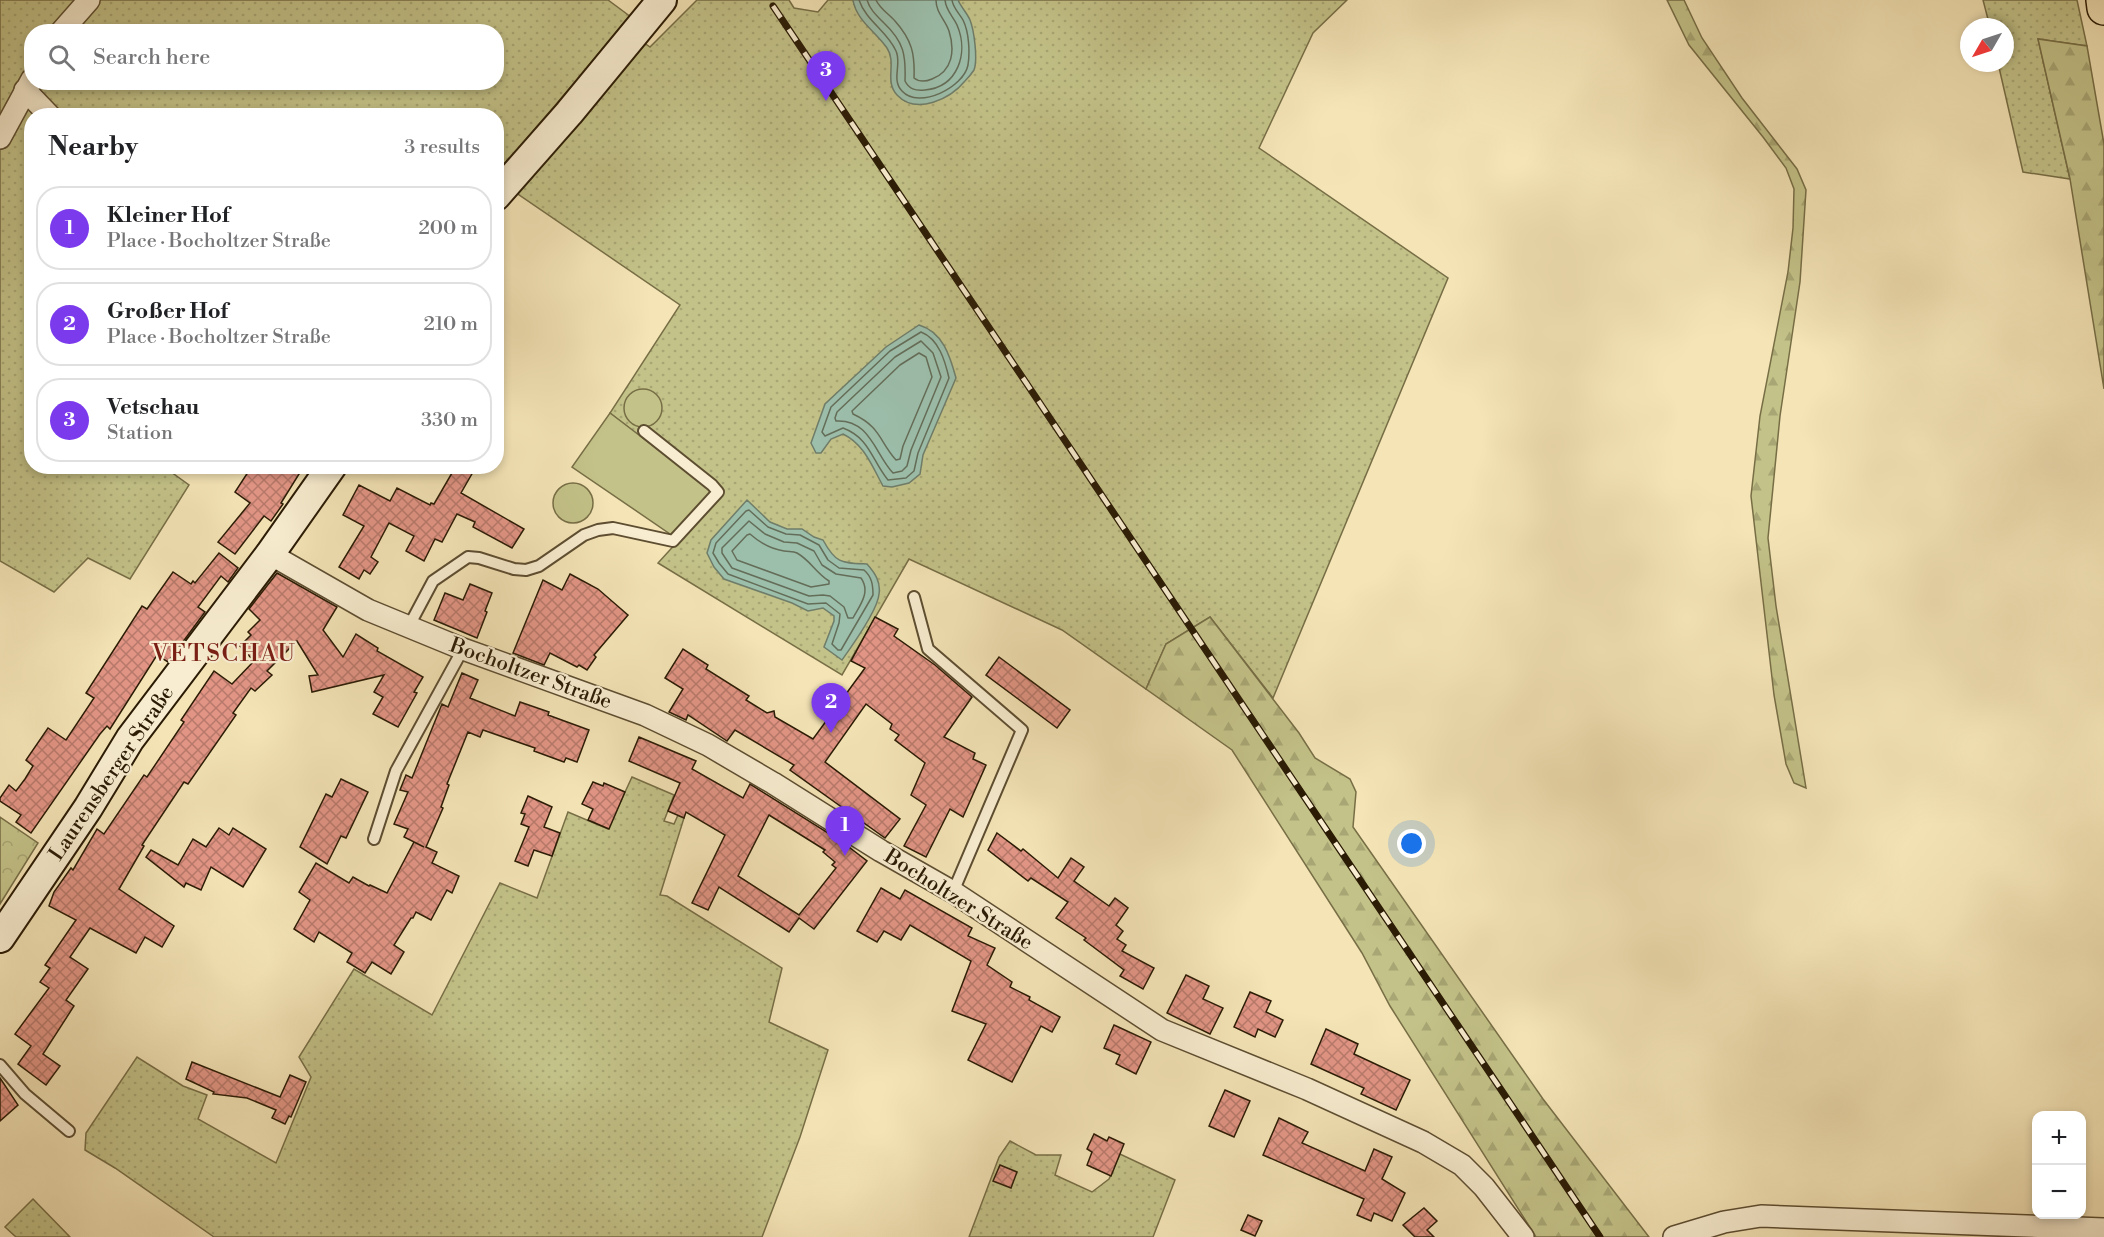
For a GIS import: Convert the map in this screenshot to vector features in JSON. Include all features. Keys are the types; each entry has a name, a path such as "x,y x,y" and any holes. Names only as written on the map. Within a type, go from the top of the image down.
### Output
{"highway":[{"path":"2103,0 2104,8"}],"street":[{"path":"68,24 89,0"},
{"path":"504,187 569,113 662,0"},
{"path":"0,138 25,90"},
{"path":"32,90 44,108"},
{"name":"Laurensberger Straße","path":"0,938 88,808 130,739 270,554 327,474"},
{"name":"Bocholtzer Straße","path":"270,554 368,610 463,649 645,715 708,745 881,851 953,892 1162,1030 1307,1089 1423,1142 1462,1165 1484,1186 1523,1237"},
{"path":"1674,1237 1724,1222 1761,1216 2104,1229"}],"lane":[{"path":"409,626 433,581 468,557 526,570 539,566 584,535 613,528 673,541 718,492 712,484 644,430"},
{"path":"914,597 927,649 1022,730 953,892"},
{"path":"374,839 396,771 463,649"},
{"path":"0,1065 25,1094 69,1131"}],"green space":[{"path":"0,0 608,0 631,17 504,165 504,108 24,108 24,474 174,474 189,485 130,579 88,558 54,592 0,561"},
{"path":"697,0 789,0 794,8 818,12 828,0 853,0 860,16 883,40 891,54 893,67 891,83 905,101 959,4 958,0 1347,0 1313,33 1259,148 1448,278 1273,698 1210,617 1166,644 1146,689 1062,630 909,559 842,675 658,563 679,540 714,493 610,413 680,305 512,190 643,42 650,47"},
{"path":"1667,0 1684,0 1702,38 1742,98 1797,169 1806,190 1800,282 1780,416 1768,538 1776,606 1806,788 1794,783 1786,764 1774,695 1751,496 1760,416 1788,272 1793,228 1794,189 1786,168 1689,45"},
{"path":"1983,0 2077,0 2087,46 2038,39 2070,179 2023,172 2000,72 2014,72 2014,18 1988,18"},
{"path":"2038,39 2087,46 2104,144 2104,389 2070,179"},
{"path":"643,389 657,394 662,408 657,422 643,427 629,422 624,408 629,394"},
{"path":"610,413 715,493 673,536 572,467"},
{"path":"573,483 581,484 587,489 592,495 592,511 587,517 581,522 573,523 565,522 559,517 554,511 553,503 554,495 559,489 565,484"},
{"path":"1210,617 1299,733 1315,758 1350,779 1356,792 1353,827 1543,1099 1649,1237 1536,1237 1390,1006 1362,953 1232,750 1146,689 1166,644"},
{"path":"632,777 674,795 664,821 674,824 678,815 684,818 660,895 667,896 782,968 769,1022 828,1050 800,1137 762,1237 214,1237 115,1168 85,1150 86,1133 137,1057 183,1086 207,1095 198,1119 276,1163 311,1077 299,1057 354,969 432,1015 500,883 537,898 568,812 608,829"},
{"path":"0,817 38,843 0,904"},
{"path":"1010,1141 1036,1155 1061,1155 1055,1175 1092,1192 1109,1179 1120,1154 1175,1180 1153,1237 969,1237 999,1157"},
{"path":"33,1199 70,1237 16,1237 5,1227"}],"water":[{"path":"853,0 958,0 969,17 973,30 976,52 974,70 959,87 943,98 924,104 905,101 893,90 891,60 887,48 862,20"},
{"path":"919,325 927,328 940,339 948,353 956,378 923,455 920,474 909,483 892,487 883,486 867,456 850,438 843,434 831,439 821,453 816,453 811,443 825,404 886,347"},
{"path":"747,500 770,522 787,529 802,529 823,540 832,554 840,561 867,564 875,574 879,586 878,601 864,628 842,660 824,647 834,616 823,608 808,611 724,579 714,567 707,553 711,540"}],"building":[{"path":"247,474 299,474 271,521 264,516 235,554 218,542 250,503 235,492"},
{"path":"451,474 472,474 461,493 524,529 512,548 473,527 475,522 457,514 442,542 435,539 424,561 406,551 414,536 389,523 371,557 378,562 370,574 364,570 359,579 339,567 364,526 343,515 359,485 390,501 397,488 430,505 434,504"},
{"path":"219,553 238,568 228,582 221,576 198,607 205,612 168,662 157,655 110,729 107,726 100,734 31,833 16,822 21,815 0,801 0,798 9,785 16,791 25,779 33,766 26,760 48,728 66,740 94,698 86,693 142,606 147,609 173,572 191,584 193,581 195,583"},
{"path":"277,573 337,607 323,630 343,657 356,634 378,648 377,651 423,677 414,692 417,693 398,727 373,714 383,697 374,692 384,675 312,692 309,676 318,675 297,641 267,671 272,675 255,691 251,688 233,713 236,715 188,784 184,782 142,845 144,846 119,889 174,926 162,947 145,937 136,953 90,928 70,957 88,969 66,1000 74,1006 43,1054 60,1066 46,1085 18,1064 31,1046 15,1034 49,988 40,982 50,968 45,965 76,920 49,906 54,892 71,868 73,870 97,829 104,834 144,775 147,777 184,722 181,720 214,671 232,684 254,661 240,646 251,635 248,632 260,620 249,609"},
{"path":"570,574 598,589 628,615 594,655 596,657 587,670 550,653 544,665 513,653 543,580 562,590"},
{"path":"470,584 492,593 477,638 434,620 445,593 463,600"},
{"path":"875,617 898,629 894,636 935,665 972,697 944,737 975,753 973,759 986,765 963,817 950,809 926,857 904,846 926,805 911,795 925,763 895,740 899,735 890,729 892,724 866,704 825,762 900,819 885,838 790,770 794,765 735,730 727,741 688,715 686,720 669,712 683,689 665,678 683,649 708,665 706,669 749,696 746,700 767,713 774,711 775,717 813,739 865,668 851,661"},
{"path":"999,657 1070,710 1057,728 986,675"},
{"path":"462,673 478,680 470,698 515,716 520,702 589,730 577,762 566,758 564,762 534,751 535,748 483,730 480,737 468,732 447,784 449,785 441,807 443,808 426,847 437,852 432,863 459,876 452,893 447,890 431,920 416,912 411,918 394,945 404,952 391,974 372,962 365,973 347,962 352,953 319,932 314,942 294,929 310,900 299,892 316,863 349,883 353,877 387,893 414,842 404,837 408,829 394,824 408,792 400,790 406,775 412,778 442,704 448,707"},
{"path":"639,737 696,761 692,769 743,798 750,784 841,841 867,861 814,929 799,918 789,932 719,887 708,910 692,903 725,835 686,812 684,818 668,811 680,783 629,761","holes":["769,815 825,850 823,852 835,862 832,865 836,868 799,915 738,876"]},
{"path":"341,779 368,792 346,838 341,836 327,864 300,847 326,794 332,797"},
{"path":"593,782 603,786 604,783 625,792 609,829 588,820 593,809 582,804"},
{"path":"528,796 552,807 544,827 560,833 552,856 534,850 528,866 515,861 529,827 521,824 525,814 521,813"},
{"path":"219,828 229,835 233,828 266,849 243,887 211,867 201,890 186,883 184,887 146,857 151,850 178,865 193,839 206,847"},
{"path":"997,833 1021,851 1023,849 1058,878 1071,858 1084,867 1074,881 1109,906 1115,898 1128,908 1116,925 1123,931 1117,939 1126,945 1122,951 1154,968 1143,989 1120,976 1124,970 1084,940 1086,938 1056,918 1068,902 1031,878 1028,881 988,850"},
{"path":"881,888 900,899 905,890 972,928 968,936 995,948 987,965 1012,982 1010,987 1060,1017 1052,1032 1041,1026 1012,1082 968,1060 986,1024 952,1011 971,961 910,925 901,940 884,931 877,942 857,931"},
{"path":"1186,975 1209,986 1203,999 1223,1008 1210,1034 1167,1013"},
{"path":"1250,992 1271,1001 1266,1012 1283,1020 1275,1037 1258,1029 1255,1037 1234,1027"},
{"path":"1114,1025 1151,1042 1136,1074 1116,1064 1120,1055 1104,1048"},
{"path":"1326,1029 1358,1044 1354,1054 1410,1080 1396,1110 1361,1094 1364,1088 1311,1064"},
{"path":"192,1062 280,1097 290,1075 306,1082 291,1117 289,1116 285,1124 272,1118 276,1110 247,1098 213,1094 214,1092 186,1079"},
{"path":"0,1078 18,1105 0,1121"},
{"path":"1225,1090 1250,1101 1234,1137 1209,1126"},
{"path":"1279,1118 1308,1132 1302,1143 1365,1171 1374,1149 1392,1157 1382,1179 1405,1193 1392,1221 1374,1213 1371,1221 1357,1215 1364,1199 1263,1155"},
{"path":"1094,1134 1107,1141 1109,1137 1124,1144 1111,1176 1087,1165 1092,1152 1087,1149"},
{"path":"1000,1165 1017,1172 1011,1188 993,1181"},
{"path":"1424,1208 1437,1221 1427,1230 1434,1237 1415,1237 1403,1225"},
{"path":"1248,1215 1262,1221 1255,1236 1241,1230"}],"railway":[{"path":"773,6 1600,1237"}],"place":[{"name":"Vetschau","path":"826,101"},
{"name":"Großer Hof","path":"831,733"},
{"name":"Kleiner Hof","path":"845,856"}],"district":[{"name":"VETSCHAU","path":"224,653"}]}
